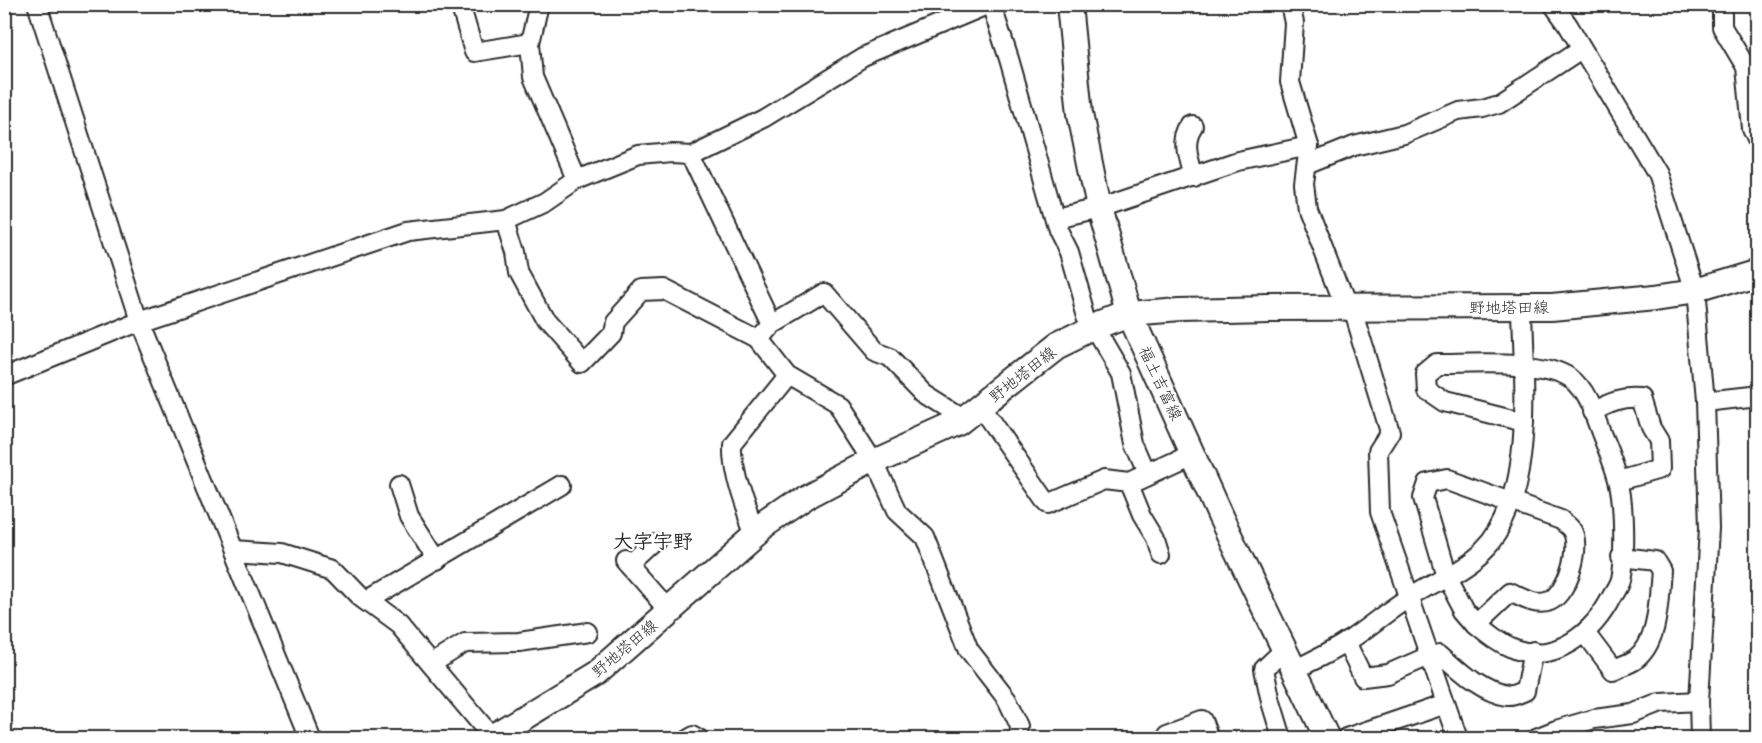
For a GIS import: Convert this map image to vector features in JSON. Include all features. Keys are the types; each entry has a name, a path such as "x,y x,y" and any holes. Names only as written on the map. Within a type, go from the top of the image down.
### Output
{"main road":[{"name":"福土吉富線","path":"1068,4 1080,114 1099,208 1129,314 1221,518 1327,738"},
{"name":"野地塔田線","path":"491,738 595,674 755,533 806,497 874,460 958,423 1056,346 1129,314 1180,310 1563,306 1695,291 1758,272"}],"street":[{"path":"37,4 139,321 310,738"},
{"path":"460,4 474,52 530,43"},
{"path":"539,4 530,43 533,77 577,180"},
{"path":"4,376 139,321 408,231 506,220 545,201 577,180 638,155 691,153 763,118 863,57 990,4 1009,59 1058,230 1070,252 1087,315 1121,373 1135,444 1148,474"},
{"path":"1290,4 1294,23 1290,82 1309,146 1304,184 1307,208 1349,308 1390,432 1378,451 1380,512 1458,738"},
{"path":"1553,4 1657,173 1695,291 1705,402 1709,528 1699,701 1700,738"},
{"path":"1722,4 1722,27 1746,67 1752,129 1758,142"},
{"path":"1307,165 1354,146 1404,134 1458,111 1499,103 1581,49"},
{"path":"1193,126 1185,142 1194,177"},
{"path":"1055,218 1099,208 1238,160 1309,146"},
{"path":"691,153 772,324"},
{"path":"506,220 516,252 519,273 545,321 582,363 610,333 613,322 641,291 664,290 759,339 787,375 838,405 874,460 897,511 925,537 969,650 1007,699 1020,726 1020,738"},
{"path":"759,339 772,324 824,293 874,351 890,357 926,394 972,412 1048,504 1104,480 1129,483 1192,454"},
{"path":"1282,738 1264,669 1346,642 1409,597 1446,576 1483,550 1499,529 1512,502 1524,439 1522,307"},
{"path":"1476,624 1510,592 1537,603 1550,601 1561,592 1570,575 1576,543 1572,530 1561,520 1447,479 1428,483 1423,498 1446,576 1464,610 1476,624 1497,641 1516,649 1533,651 1563,647 1586,634 1603,614 1620,580 1623,537 1619,481 1583,390 1570,378 1551,368 1523,365 1437,364 1425,374 1426,389 1445,402 1524,422"},
{"path":"755,533 731,457 732,443 787,375"},
{"path":"1705,402 1758,396"},
{"path":"1592,411 1606,404 1628,398 1642,399 1651,428 1659,441 1660,469 1619,481"},
{"path":"1129,483 1142,515 1156,538 1161,554"},
{"path":"399,484 409,516 437,560"},
{"path":"366,602 562,485"},
{"path":"657,542 628,563 669,610"},
{"path":"233,550 282,553 333,569 366,602 398,625 491,738"},
{"path":"1586,634 1613,670 1635,659 1646,646 1654,628 1661,571 1655,561 1621,557"},
{"path":"431,664 465,643 519,642 588,632"},
{"path":"1346,642 1363,677 1388,674 1440,653 1463,674 1486,689 1509,696 1525,692 1533,651"},
{"path":"1536,738 1594,718 1633,714 1661,704 1699,701"},
{"path":"1346,738 1446,704"},
{"path":"1167,733 1202,720 1209,738"},
{"path":"685,738 692,734 699,738"}],"district":[{"name":"大字宇野","path":"653,541"}]}
